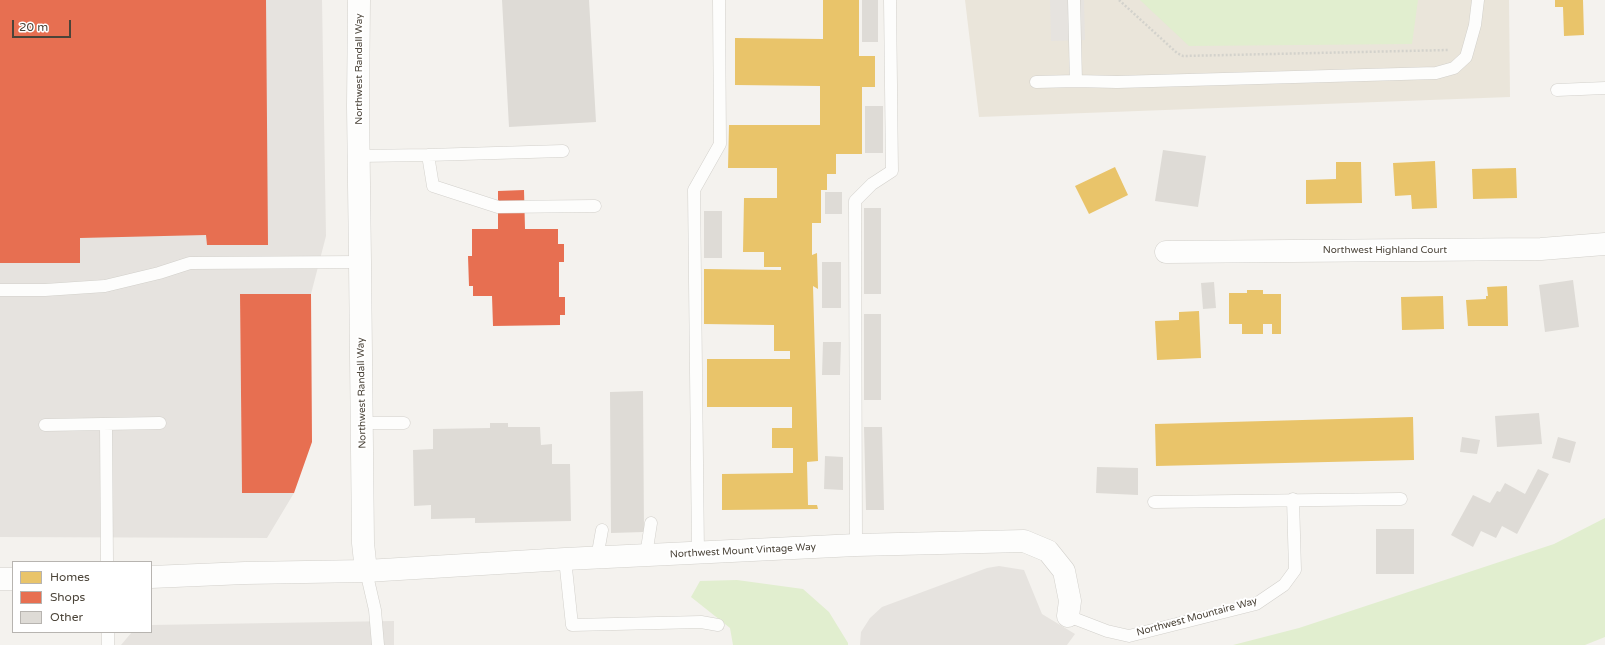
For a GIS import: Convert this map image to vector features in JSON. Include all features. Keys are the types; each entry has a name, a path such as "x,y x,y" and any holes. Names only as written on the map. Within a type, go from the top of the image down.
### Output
{"street":[{"name":"Northwest Randall Way","path":"359,0 363,543 366,571"},
{"name":"Northwest Highland Court","path":"1166,252 1541,249 1605,244"},
{"name":"Northwest Mount Vintage Way","path":"366,571 565,559 856,545 1024,541 1048,551 1064,571 1070,601 1068,616"},
{"path":"152,577 245,573 366,571"},
{"path":"0,580 12,579"}],"lane":[{"path":"698,553 694,190 720,144 719,0"},
{"path":"856,545 854,200 872,184 892,171 890,0"},
{"path":"1074,0 1076,80"},
{"path":"1036,82 1076,80 1117,82 1436,73 1454,68 1466,57 1476,25 1478,0"},
{"path":"1557,90 1605,88"},
{"path":"359,156 563,152"},
{"path":"428,155 433,186 498,207 595,206"},
{"path":"0,290 45,290 104,286 159,273 190,263 360,262"},
{"path":"45,425 160,423"},
{"path":"362,423 404,423"},
{"path":"106,424 107,561"},
{"path":"1154,502 1293,499 1401,499"},
{"name":"Northwest Mountaire Way","path":"1068,616 1107,631 1129,636 1256,604 1284,584 1295,570 1293,499"},
{"path":"646,555 651,523"},
{"path":"597,558 602,530"},
{"path":"565,559 572,625 701,622 718,625"},
{"path":"366,571 376,610 378,645"},
{"path":"108,633 108,645"}],"path":[{"path":"1119,0 1177,53 1183,56 1450,50"}],"shaded area":[{"path":"0,0 322,0 326,236 311,294 240,295 242,493 294,493 267,538 0,537"},
{"path":"965,0 1509,0 1510,97 979,117"},
{"path":"1050,0 1084,0 1085,40 1051,41"},
{"path":"999,566 1024,570 1042,614 1075,634 1067,645 860,645 861,632 870,618 882,607 987,568"},
{"path":"394,621 394,645 121,645 131,633 152,633 152,625"}],"green space":[{"path":"1140,0 1418,0 1412,44 1189,46"},
{"path":"1605,518 1605,637 1585,645 1233,645 1299,628 1554,544"},
{"path":"737,580 803,589 829,612 848,645 733,645 730,628 691,597 700,581"}],"building: Homes":[{"path":"823,0 859,0 859,56 875,56 875,87 862,87 862,154 836,154 836,174 827,174 827,190 821,190 821,223 812,223 812,255 817,253 818,289 813,286 818,461 807,462 808,505 817,505 818,509 722,510 722,474 793,473 793,448 772,448 772,428 792,428 792,407 707,407 707,359 790,359 790,351 774,351 774,325 704,324 704,269 781,270 781,267 764,267 764,252 743,252 744,198 777,198 777,168 728,168 729,125 820,125 820,86 735,85 735,38 823,39"},
{"path":"1555,0 1583,0 1584,35 1564,36 1563,7 1555,7"},
{"path":"1435,161 1437,208 1412,209 1411,195 1395,196 1393,163"},
{"path":"1336,162 1361,162 1362,203 1306,204 1306,180 1336,179"},
{"path":"1115,167 1128,195 1089,214 1075,186"},
{"path":"1516,168 1517,198 1473,199 1472,169"},
{"path":"1507,286 1508,326 1468,326 1466,300 1486,299 1486,296 1488,296 1487,287"},
{"path":"1247,290 1263,290 1263,294 1281,294 1281,334 1272,334 1272,324 1263,324 1263,334 1242,334 1242,324 1229,324 1229,293 1247,293"},
{"path":"1443,296 1444,329 1402,330 1401,297"},
{"path":"1199,311 1201,358 1157,360 1155,321 1179,320 1179,312"},
{"path":"1413,417 1414,460 1156,466 1155,424"}],"building: Shops":[{"path":"0,0 266,0 268,245 207,245 206,235 80,238 80,263 0,263"},
{"path":"524,190 525,229 558,229 558,244 564,244 564,262 559,262 559,297 565,297 565,315 560,315 560,325 493,326 492,296 473,296 473,286 469,286 468,256 472,256 472,229 498,229 498,191"},
{"path":"240,294 311,294 312,442 294,493 242,493"}],"building: Other":[{"path":"502,0 589,0 596,122 509,127"},
{"path":"862,0 878,0 878,42 862,42"},
{"path":"865,106 883,106 883,153 865,153"},
{"path":"1163,150 1206,156 1198,207 1155,201"},
{"path":"825,192 842,192 842,214 825,214"},
{"path":"864,208 881,208 881,294 864,294"},
{"path":"704,211 722,211 722,258 704,258"},
{"path":"822,262 841,262 841,308 822,308"},
{"path":"1573,280 1579,327 1545,332 1539,285"},
{"path":"1214,282 1216,308 1203,309 1201,283"},
{"path":"864,314 881,314 881,400 864,400"},
{"path":"823,342 841,342 840,375 822,375"},
{"path":"643,391 644,532 611,533 610,392"},
{"path":"1539,413 1542,444 1497,447 1495,416"},
{"path":"490,423 508,423 508,427 540,427 541,445 552,444 552,464 570,464 571,521 475,523 475,518 431,519 431,505 414,506 413,450 433,449 433,429 490,428"},
{"path":"864,427 882,427 884,510 866,510"},
{"path":"1462,437 1480,440 1477,454 1460,452"},
{"path":"1558,437 1576,442 1570,463 1552,458"},
{"path":"825,456 843,457 843,490 824,489"},
{"path":"1097,467 1138,468 1138,495 1096,493"},
{"path":"1538,469 1549,474 1517,534 1502,526 1496,538 1481,531 1473,547 1451,535 1473,495 1490,503 1497,491 1500,492 1505,483 1525,494"},
{"path":"1376,529 1414,529 1414,574 1376,574"}]}
